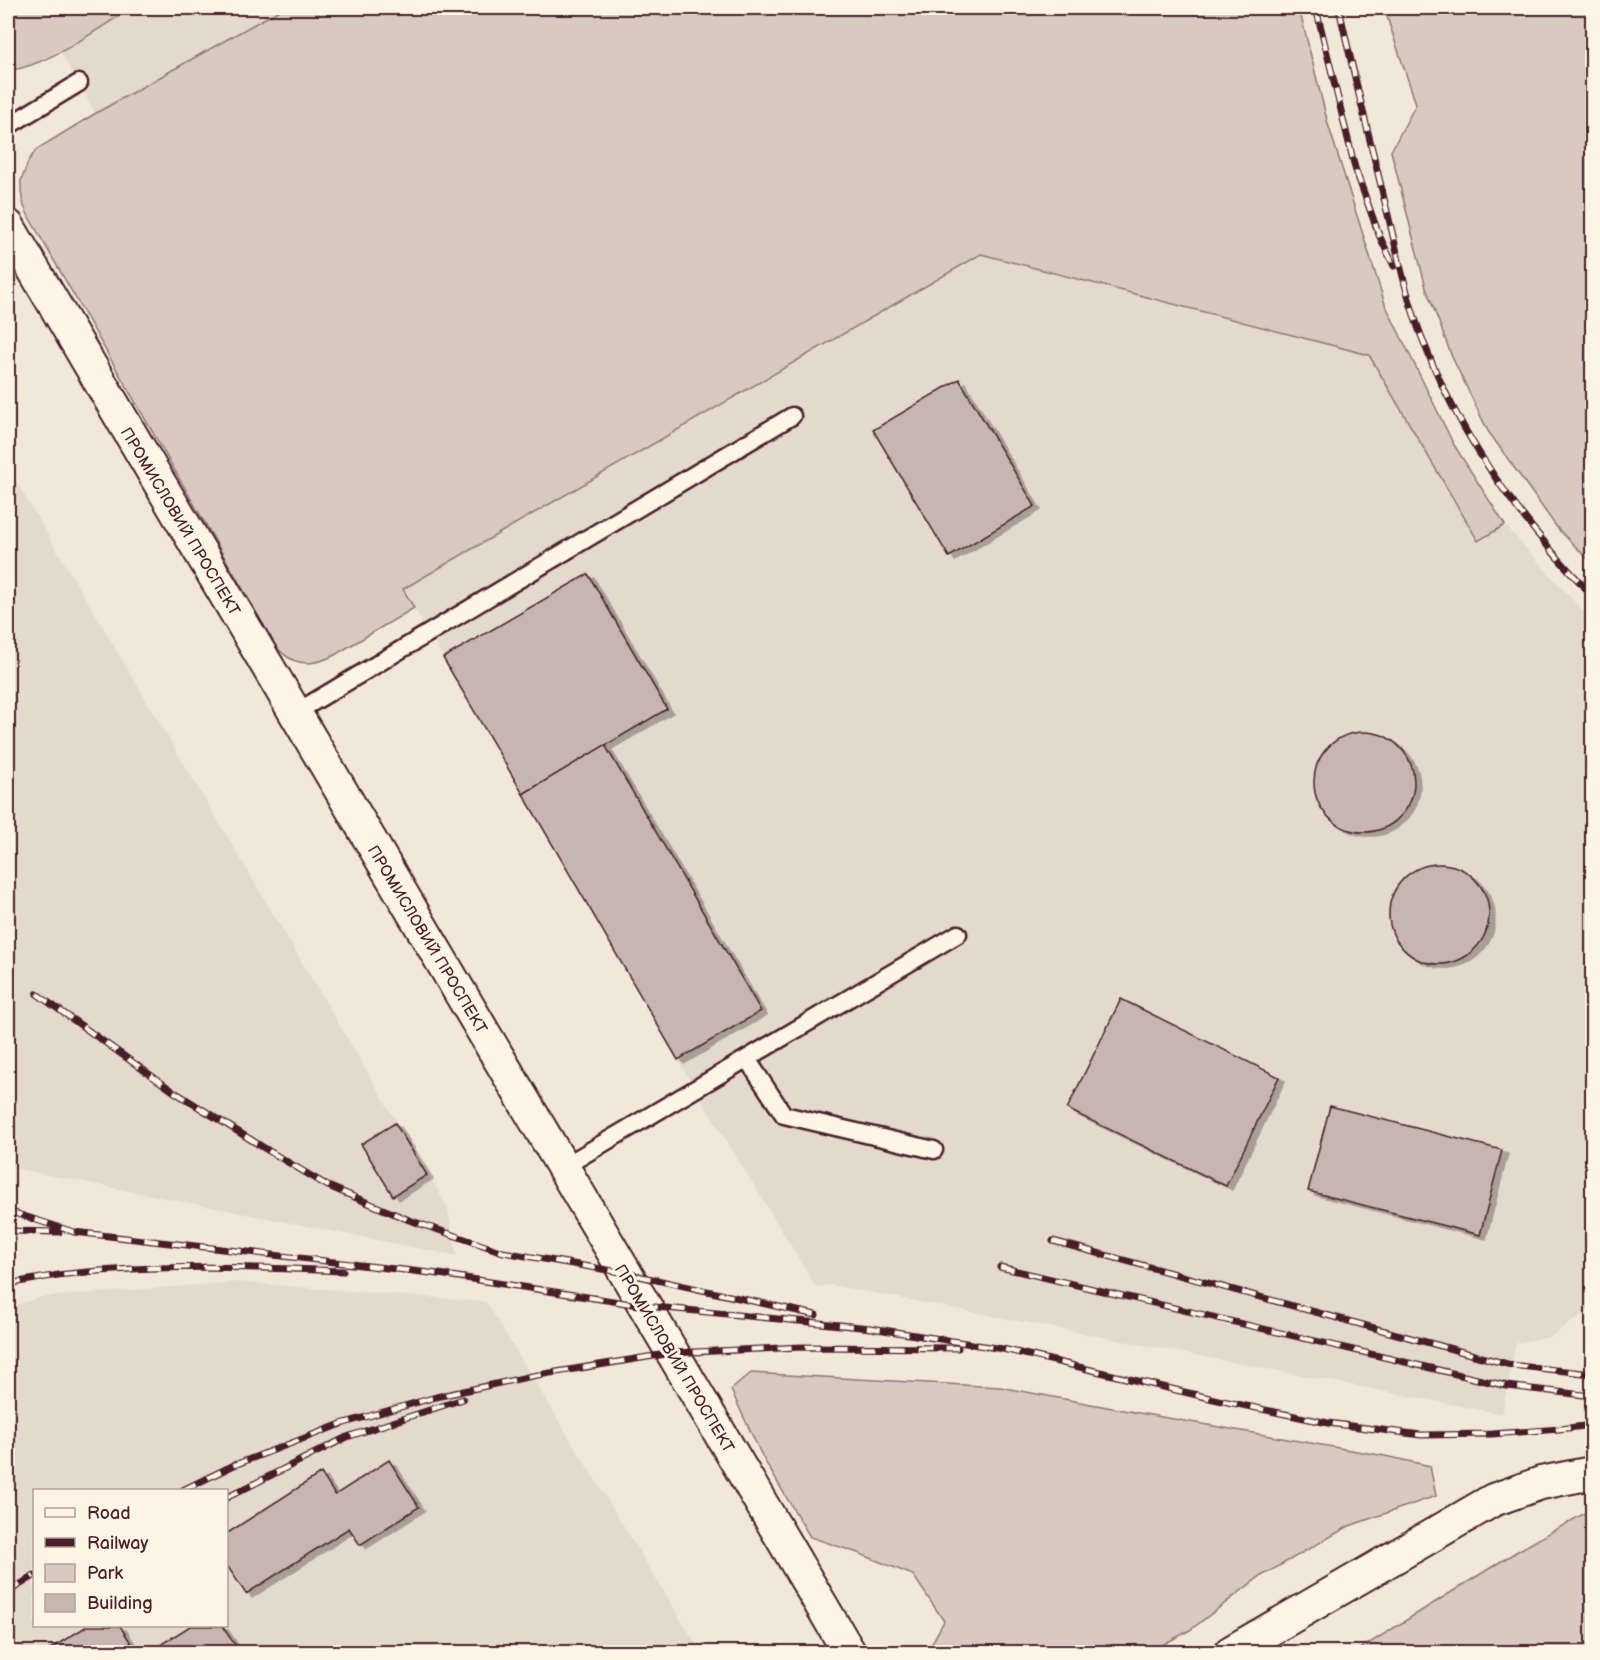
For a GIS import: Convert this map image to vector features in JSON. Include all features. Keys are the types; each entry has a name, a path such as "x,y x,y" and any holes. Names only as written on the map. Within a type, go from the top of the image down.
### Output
{"street":[{"name":"ПРОМИСЛОВИЙ ПРОСПЕКТ","path":"8,226 849,1653"},
{"path":"1231,1653 1493,1500 1541,1483 1593,1473"}],"lane":[{"path":"8,126 79,83"},
{"path":"295,713 792,416"},
{"path":"563,1167 958,934"},
{"path":"747,1059 784,1115 934,1150"}],"shaded area":[{"path":"67,8 613,8 104,128 57,46"},
{"path":"981,254 1369,355 1477,541 1505,525 1592,621 1592,1308 1550,1337 1516,1343 1502,1414 831,1285 816,1287 695,1089 403,589"},
{"path":"8,468 447,1206 457,1256 8,1167"},
{"path":"237,1282 486,1302 701,1652 8,1652 8,1308 41,1297"}],"green space":[{"path":"8,8 132,8 56,54 40,62 8,71"},
{"path":"283,8 1299,8 1328,124 1385,304 1454,445 1505,525 1478,541 1369,355 981,254 403,589 414,608 333,656 309,663 294,661 275,645 29,217 21,192 21,181 29,160 37,149 96,113"},
{"path":"1384,8 1592,8 1592,563 1558,529 1488,431 1452,357 1426,288 1391,151 1416,104"},
{"path":"751,1373 1000,1387 1385,1456 1430,1466 1436,1496 1349,1526 1258,1578 1190,1630 1149,1652 927,1652 944,1621 913,1575 810,1537 763,1458 731,1390"},
{"path":"1592,1509 1592,1652 1355,1652 1516,1552"}],"building":[{"path":"959,379 1035,506 949,557 873,430"},
{"path":"588,574 667,709 523,794 443,658"},
{"path":"1364,732 1392,740 1406,754 1414,782 1406,810 1392,824 1364,832 1336,824 1322,810 1314,782 1322,754 1336,740"},
{"path":"605,745 761,1011 678,1060 523,794"},
{"path":"1439,864 1467,872 1481,886 1489,914 1481,942 1467,956 1439,964 1411,956 1397,942 1389,914 1397,886 1411,872"},
{"path":"1121,999 1279,1077 1226,1186 1067,1109"},
{"path":"1330,1106 1502,1150 1480,1235 1308,1191"},
{"path":"395,1123 427,1175 393,1196 361,1144"},
{"path":"389,1460 419,1507 360,1545 349,1528 246,1594 228,1567 228,1533 321,1473 335,1495"},
{"path":"85,1627 121,1627 131,1643 116,1652 45,1652"},
{"path":"188,1627 223,1627 240,1652 149,1652"}],"railway":[{"path":"1316,8 1355,168 1379,235 1394,266"},
{"path":"1339,8 1399,261 1418,327 1439,378 1456,412 1495,477 1541,538 1592,595"},
{"path":"37,994 173,1091 269,1151 328,1186 409,1220 503,1252 625,1273 816,1315"},
{"path":"8,1211 74,1232 439,1274 645,1306 871,1328 1003,1349 1218,1400 1328,1423 1421,1435 1492,1434 1592,1425"},
{"path":"8,1231 59,1232"},
{"path":"1053,1241 1511,1365 1592,1374"},
{"path":"1000,1267 1507,1386 1592,1396"},
{"path":"8,1284 60,1275 136,1269 239,1268 343,1271"},
{"path":"185,1489 232,1466 341,1424 436,1397 532,1376 672,1353 802,1347 958,1348"},
{"path":"228,1497 347,1437 463,1399"},
{"path":"8,1592 33,1577"}]}
